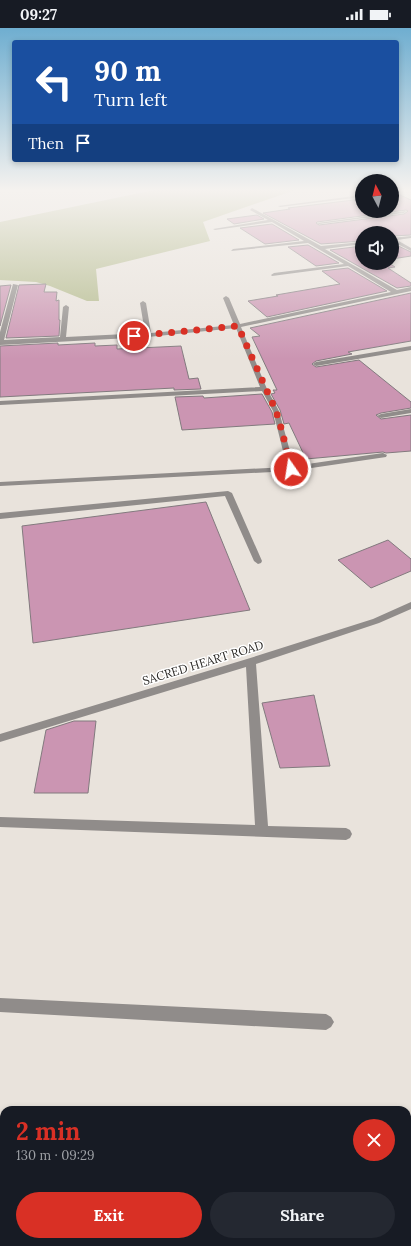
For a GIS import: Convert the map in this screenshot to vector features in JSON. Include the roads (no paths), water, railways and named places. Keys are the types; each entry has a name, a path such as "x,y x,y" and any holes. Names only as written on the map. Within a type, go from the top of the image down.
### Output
{"street":[{"path":"233,250 272,246"},
{"path":"316,246 396,292"},
{"path":"320,248 338,246"},
{"path":"274,275 348,265"},
{"path":"15,285 0,342 148,335 238,326 411,289"},
{"path":"226,298 264,389 276,411 291,469"},
{"path":"143,303 148,335"},
{"path":"63,339 66,307"},
{"path":"316,364 411,348"},
{"path":"0,403 264,389"},
{"path":"381,416 411,411"},
{"path":"0,484 291,469 383,455"},
{"path":"0,516 228,493 258,561"},
{"name":"SACRED HEART ROAD","path":"0,738 251,662 376,621 411,605"},
{"path":"251,662 262,831"},
{"path":"0,822 346,834"},
{"path":"0,1005 326,1022"}]}
